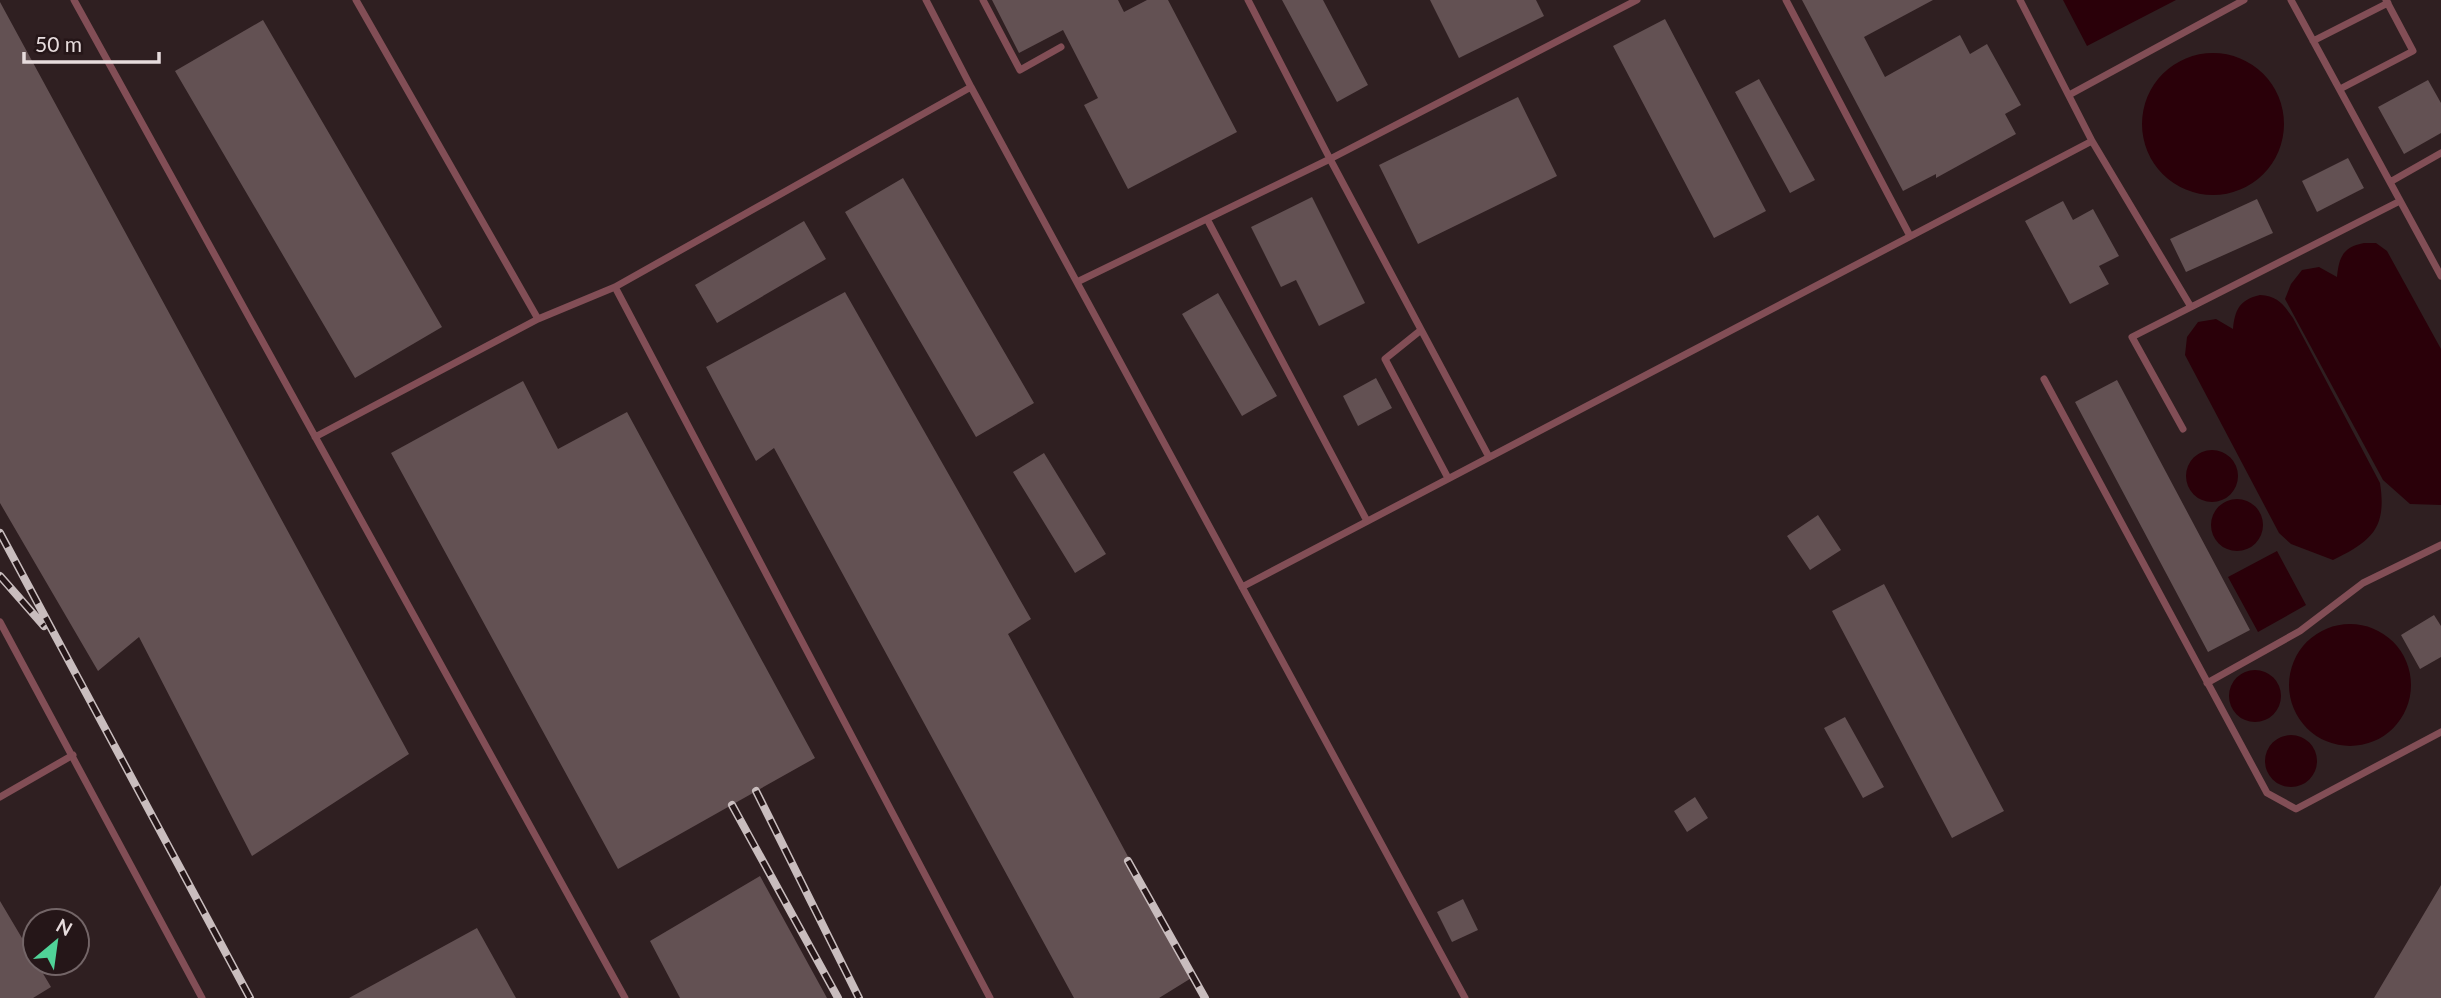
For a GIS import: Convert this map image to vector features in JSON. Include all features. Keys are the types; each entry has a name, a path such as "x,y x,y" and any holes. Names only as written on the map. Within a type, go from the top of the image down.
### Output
{"lane":[{"path":"74,0 625,998"},
{"path":"356,0 538,319"},
{"path":"926,0 1465,998"},
{"path":"983,0 1020,70 1061,47"},
{"path":"1248,0 1489,457"},
{"path":"1077,282 1330,159 1637,0"},
{"path":"1786,0 1910,236"},
{"path":"2020,0 2092,141 2191,307"},
{"path":"2069,94 2244,0"},
{"path":"2291,0 2441,276"},
{"path":"2313,41 2387,2 2413,51 2340,89"},
{"path":"315,437 538,319 615,287 971,87"},
{"path":"1242,587 2092,141"},
{"path":"2390,182 2441,153"},
{"path":"2183,429 2132,337 2400,201"},
{"path":"1207,219 1367,521"},
{"path":"615,287 990,998"},
{"path":"1421,330 1385,359 1448,478"},
{"path":"2044,379 2267,793 2296,809 2441,732"},
{"path":"2207,683 2300,631 2363,583 2441,545"},
{"path":"0,622 202,998"},
{"path":"0,797 73,755"}],"shaded area":[{"path":"2063,0 2176,0 2087,46"},
{"path":"2213,53 2240,58 2263,74 2279,97 2284,124 2279,151 2263,174 2240,190 2213,195 2186,190 2163,174 2147,151 2142,124 2147,97 2163,74 2186,58"},
{"path":"2376,243 2387,251 2441,349 2441,505 2410,504 2383,480 2285,299 2291,284 2302,270 2319,267 2337,277 2343,254 2351,247"},
{"path":"2260,295 2280,302 2293,318 2380,483 2381,511 2374,531 2358,546 2333,560 2291,544 2279,533 2185,355 2187,337 2198,322 2216,319 2233,329 2239,307 2247,300"},
{"path":"2212,450 2231,457 2238,476 2231,495 2212,502 2193,495 2186,476 2193,457"},
{"path":"2237,499 2256,506 2263,525 2256,544 2237,551 2218,544 2211,525 2218,506"},
{"path":"2277,551 2306,605 2258,632 2228,577"},
{"path":"2350,624 2373,629 2393,642 2406,662 2411,685 2406,708 2393,728 2373,741 2350,746 2327,741 2307,728 2294,708 2289,685 2294,662 2307,642 2327,629"},
{"path":"2255,670 2274,677 2281,696 2274,715 2255,722 2236,715 2229,696 2236,677"},
{"path":"2291,735 2310,742 2317,761 2310,780 2291,787 2272,780 2265,761 2272,742"}],"building":[{"path":"992,0 1118,0 1124,12 1147,0 1168,0 1237,132 1128,189 1084,105 1098,98 1063,30 1019,53"},
{"path":"1282,0 1323,0 1368,85 1337,102"},
{"path":"1430,0 1536,0 1544,16 1459,58"},
{"path":"1802,0 1933,0 1864,37 1885,77 1960,35 1970,54 1987,44 2021,105 2005,114 2016,134 1936,178 1936,174 1903,191"},
{"path":"0,2 409,754 252,856 139,637 98,671 0,503"},
{"path":"1665,19 1766,211 1714,238 1613,46"},
{"path":"263,20 442,327 355,378 175,71"},
{"path":"1759,79 1815,180 1790,193 1735,92"},
{"path":"2428,80 2441,103 2441,133 2404,154 2378,107"},
{"path":"1518,97 1557,176 1418,244 1379,165"},
{"path":"2348,158 2364,188 2317,212 2302,181"},
{"path":"903,178 1034,403 976,437 845,212"},
{"path":"1312,197 1365,303 1319,326 1296,280 1281,287 1251,227"},
{"path":"2257,199 2273,233 2186,272 2170,239"},
{"path":"2063,201 2073,220 2093,209 2119,256 2099,266 2109,284 2070,304 2025,221"},
{"path":"804,221 826,259 717,323 695,285"},
{"path":"845,292 1031,619 1008,634 1193,977 1159,998 1074,998 774,448 756,461 706,367"},
{"path":"1218,293 1277,396 1242,416 1182,314"},
{"path":"1376,378 1392,408 1358,426 1343,396"},
{"path":"2117,380 2250,630 2208,652 2075,402"},
{"path":"523,381 558,449 627,412 815,758 618,869 391,453"},
{"path":"1044,453 1106,554 1075,573 1013,472"},
{"path":"1818,515 1841,550 1810,570 1787,536"},
{"path":"1884,584 2004,811 1952,838 1832,611"},
{"path":"2434,615 2441,626 2441,657 2420,669 2401,635"},
{"path":"1845,717 1884,787 1863,798 1824,728"},
{"path":"1695,797 1708,818 1687,832 1674,811"},
{"path":"760,876 827,998 680,998 650,941"},
{"path":"2441,885 2441,998 2374,998"},
{"path":"1463,899 1478,930 1452,942 1437,912"},
{"path":"0,901 21,936 21,977 45,977 51,987 33,998 0,998"},
{"path":"477,928 516,998 349,998"}],"railway":[{"path":"0,533 250,998"},
{"path":"0,576 44,626"},
{"path":"756,791 859,998"},
{"path":"732,805 838,998"},
{"path":"1128,861 1205,998"}]}
